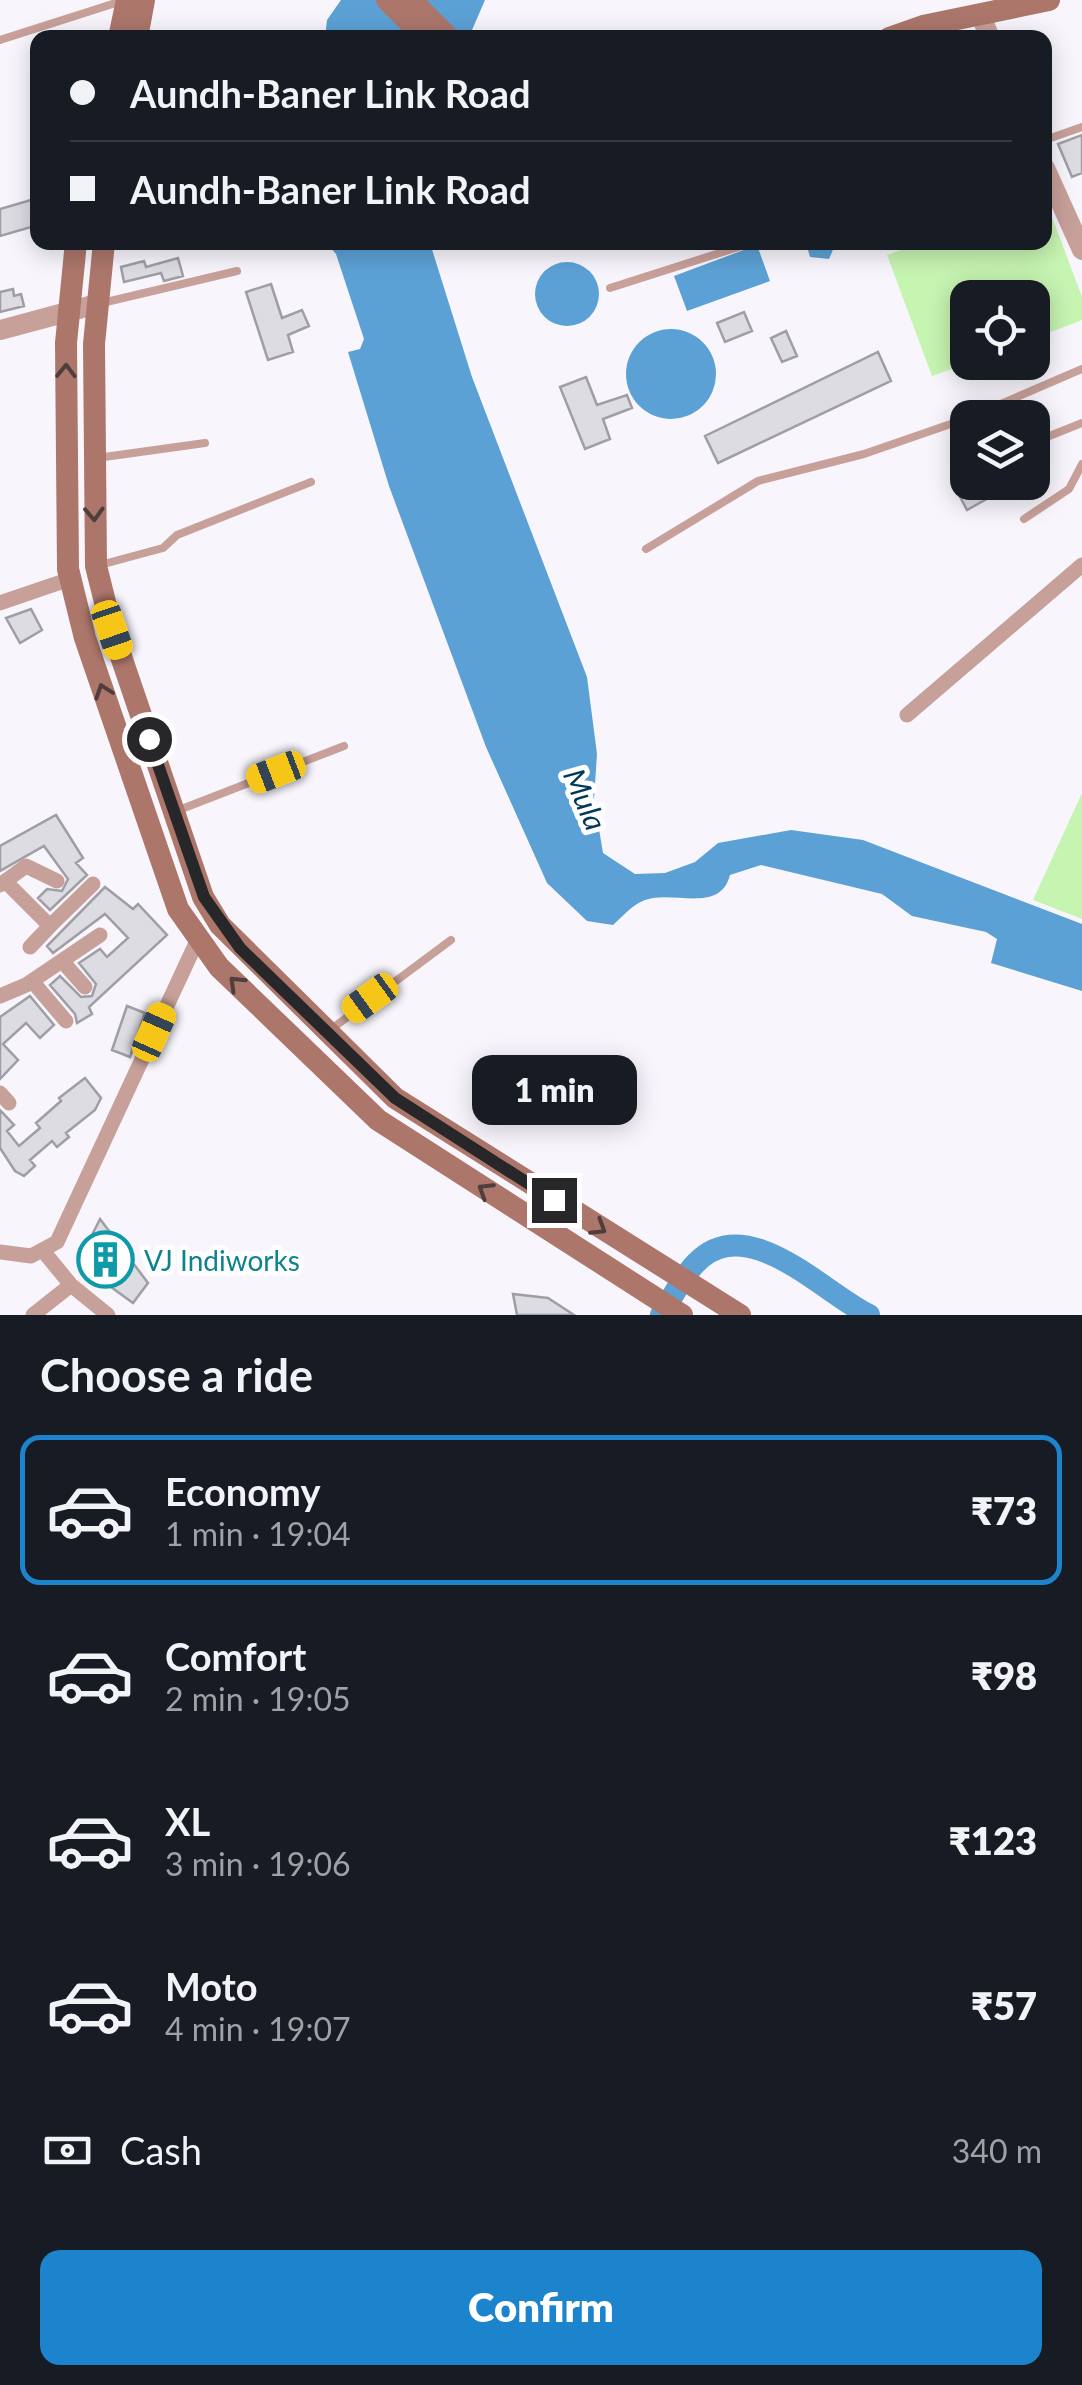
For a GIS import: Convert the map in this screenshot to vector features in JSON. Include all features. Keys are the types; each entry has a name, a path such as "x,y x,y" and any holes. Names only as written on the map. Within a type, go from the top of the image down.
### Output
{"main road":[{"path":"387,0 417,30"},
{"path":"411,0 441,30"},
{"path":"912,30 923,26 986,27 1049,0"},
{"path":"75,250 64,453 70,579 85,638 178,908 197,941 378,1120 682,1315"},
{"path":"103,250 97,304 92,459 96,566 112,630 174,812 204,897 220,925 395,1098 736,1313"},
{"path":"197,941 220,925"}],"street":[{"path":"1052,183 1081,246"},
{"path":"0,330 97,304"},
{"path":"907,716 1082,564"},
{"path":"0,602 70,579"},
{"path":"50,926 2,883 26,866 57,881"},
{"path":"30,947 93,884"},
{"path":"0,996 32,981 100,935"},
{"path":"0,1252 31,1256 44,1252 66,1226 197,941"},
{"path":"62,960 85,986"},
{"path":"32,981 66,1021"},
{"path":"44,1252 70,1285 108,1315"},
{"path":"33,1315 70,1285"}],"lane":[{"path":"45,30 135,10"},
{"path":"0,40 30,33"},
{"path":"1052,137 1082,126"},
{"path":"610,288 729,250"},
{"path":"97,304 237,271"},
{"path":"1010,400 1082,369"},
{"path":"1050,436 1082,423"},
{"path":"646,548 758,481 882,448 950,424"},
{"path":"92,459 206,442"},
{"path":"1024,518 1069,489 1082,464"},
{"path":"96,566 164,548 176,535 311,482"},
{"path":"174,812 344,746"},
{"path":"327,1033 451,940"}],"green space":[{"path":"1052,217 1082,297 1082,320 1050,332 1050,280 950,280 950,370 932,376 887,255 901,250 1052,250"},
{"path":"1082,793 1082,919 1033,900"}],"water":[{"path":"341,0 485,0 472,30 326,30 327,20"},
{"name":"Mula","path":"332,250 432,250 472,377 587,677 597,754 594,799 603,853 635,874 665,873 695,862 718,843 791,830 863,840 1082,924 1082,991 991,963 997,939 986,932 912,916 882,894 761,865 730,875 717,894 645,900 613,925 587,921 547,883 486,747 389,486 348,352 360,349 364,339"},
{"path":"744,250 759,250 770,281 687,311 674,276"},
{"path":"808,250 833,250 829,259 810,257"},
{"path":"567,262 590,271 599,294 590,317 567,326 544,317 535,294 544,271"},
{"path":"671,329 696,337 708,349 716,374 708,399 696,411 671,419 646,411 634,399 626,374 634,349 646,337"}],"building":[{"path":"1082,135 1082,173 1072,177 1058,144"},
{"path":"30,200 30,227 0,236 0,209"},
{"path":"178,258 183,276 164,281 161,273 124,282 121,267 144,261 146,267"},
{"path":"271,284 282,318 302,310 309,326 288,335 293,352 268,360 246,292"},
{"path":"13,289 14,296 21,294 24,306 0,312 0,292"},
{"path":"744,312 752,331 725,342 717,323"},
{"path":"786,331 797,356 782,362 771,338"},
{"path":"878,352 891,381 718,463 705,436"},
{"path":"586,377 597,405 627,395 632,408 603,419 610,439 585,449 560,387"},
{"path":"962,500 985,500 967,510"},
{"path":"31,609 42,630 20,643 6,618"},
{"path":"56,815 83,858 76,863 87,875 50,910 38,898 47,889 62,891 68,879 44,846 0,871 0,846"},
{"path":"105,887 133,909 138,904 167,935 89,1007 92,1014 77,1023 75,1014 50,985 60,976 81,997 92,996 96,984 79,963 100,949 107,957 128,938 105,914 53,953 47,946"},
{"path":"30,996 54,1025 40,1038 26,1023 3,1044 18,1060 0,1079 0,1017"},
{"path":"127,1006 145,1013 130,1057 112,1050"},
{"path":"85,1078 101,1098 95,1110 66,1133 69,1137 57,1147 52,1141 30,1160 35,1166 24,1176 15,1171 0,1148 0,1110 14,1125 7,1131 19,1146 40,1128 36,1123 61,1101 59,1098"},
{"name":"VJ Indiworks","path":"100,1219 148,1283 133,1303 78,1263"},
{"path":"513,1294 548,1298 574,1315 517,1315"}],"waterway":[{"path":"661,1315 696,1263 716,1249 738,1246 784,1260 869,1315"}],"place":[{"name":"VJ Indiworks","path":"105,1260"}],"route":[{"path":"149,739 204,897 220,925 240,948 395,1098 554,1200"}]}
